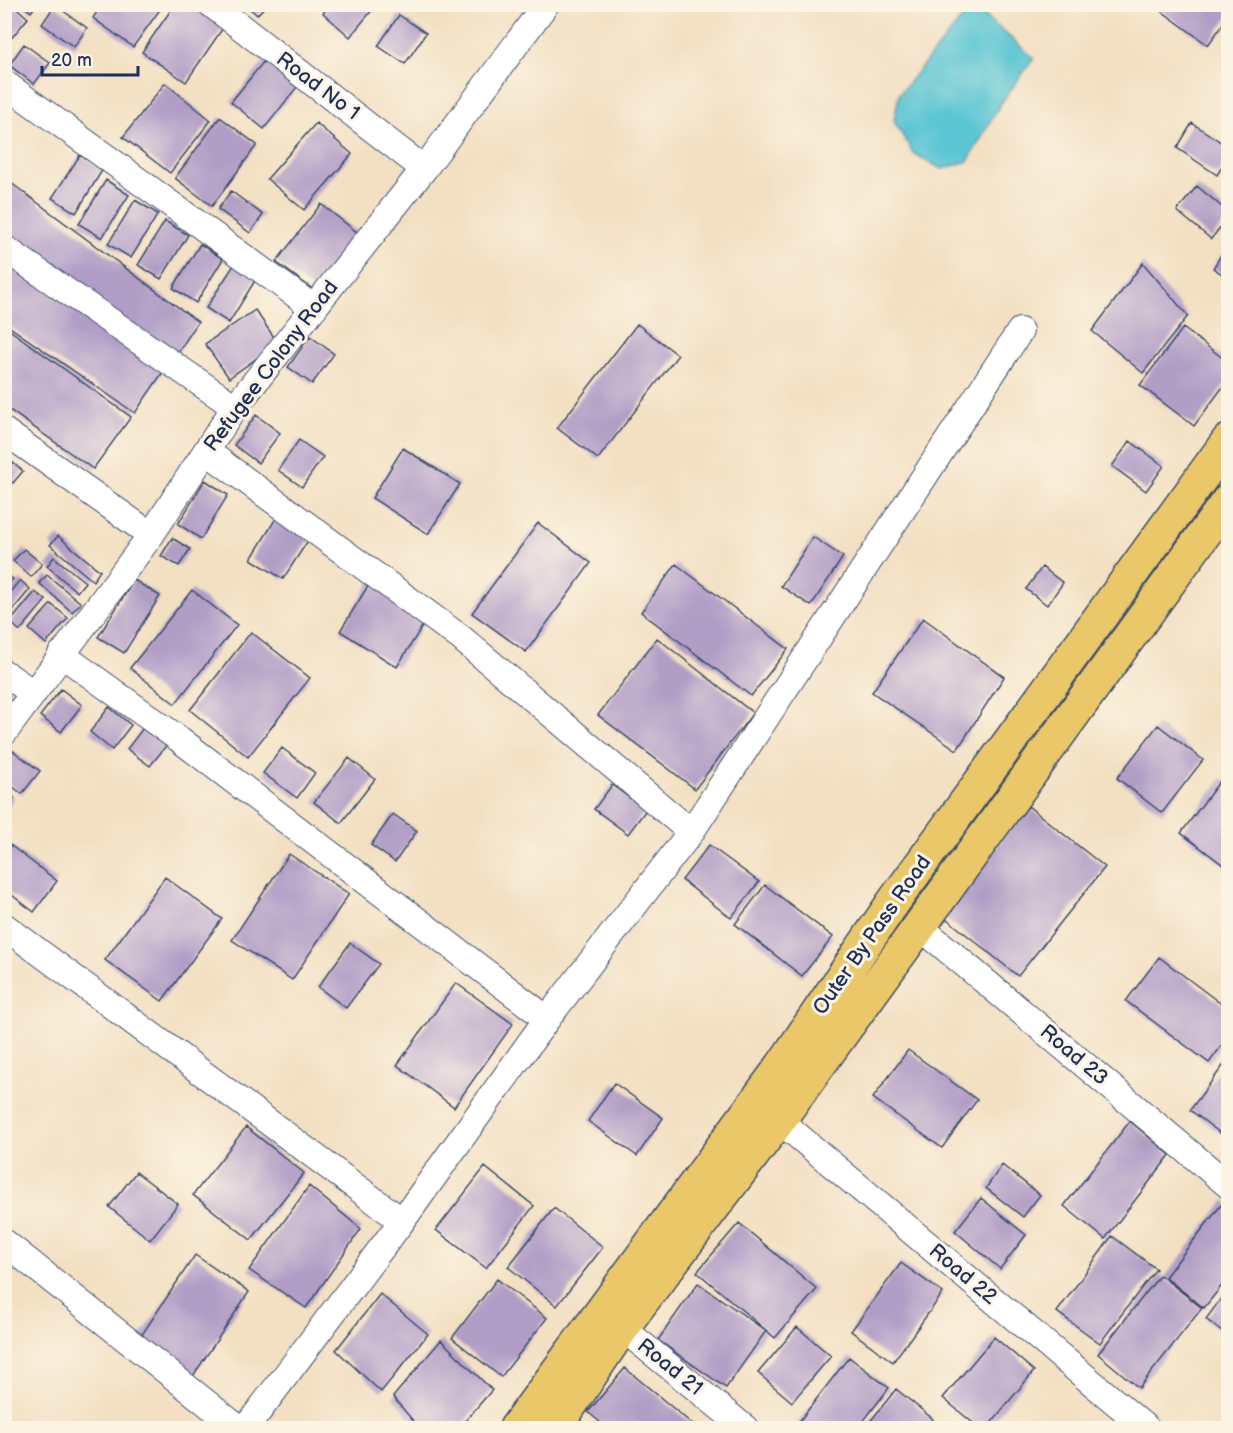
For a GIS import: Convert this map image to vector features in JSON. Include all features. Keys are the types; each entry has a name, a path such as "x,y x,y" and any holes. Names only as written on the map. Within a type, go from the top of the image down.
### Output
{"main road":[{"name":"Outer By Pass Road","path":"516,1428 782,1066 892,904 1228,441"},
{"name":"Outer By Pass Road","path":"555,1428 622,1328 779,1120 1228,501"}],"street":[{"name":"Road No 1","path":"211,4 424,169"},
{"name":"Refugee Colony Road","path":"4,733 32,692 151,535 236,407 424,169 546,4"},
{"path":"4,83 314,308"},
{"path":"4,248 236,407"},
{"path":"246,1428 402,1221 547,1019 691,832 1020,331"},
{"path":"4,431 151,535"},
{"path":"206,451 461,639 691,832"},
{"path":"61,654 179,739 547,1019"},
{"path":"4,672 32,692"},
{"path":"4,926 402,1221"},
{"name":"Road 23","path":"919,926 1228,1185"},
{"name":"Road 22","path":"779,1120 1146,1428"},
{"path":"4,1242 238,1428"},
{"name":"Road 21","path":"622,1328 745,1428"}],"water":[{"path":"976,8 1034,58 1001,103 968,161 942,169 913,153 894,121 899,94 970,9"}],"building":[{"path":"4,4 12,4 28,18 4,47"},
{"path":"21,4 37,4 31,12"},
{"path":"102,4 164,4 133,47 93,18"},
{"path":"175,4 195,4 225,25 186,82 142,52"},
{"path":"245,4 267,4 257,15"},
{"path":"1152,4 1228,4 1228,17 1208,45"},
{"path":"55,5 87,28 74,47 42,24"},
{"path":"330,5 367,5 373,9 350,37 323,13"},
{"path":"399,15 426,33 405,64 378,46"},
{"path":"24,44 50,63 34,84 9,65"},
{"path":"264,61 297,87 264,129 231,102"},
{"path":"165,83 211,120 170,173 123,137"},
{"path":"220,117 257,145 212,206 175,178"},
{"path":"316,123 352,154 304,210 267,179"},
{"path":"1192,123 1228,147 1228,157 1217,175 1177,148"},
{"path":"80,155 103,169 76,213 52,198"},
{"path":"106,180 129,195 102,238 79,224"},
{"path":"11,183 198,322 175,357 4,233 4,194"},
{"path":"1197,186 1228,212 1228,218 1211,239 1177,211"},
{"path":"231,191 263,215 250,233 218,209"},
{"path":"135,200 158,214 131,258 108,244"},
{"path":"321,204 358,233 314,290 276,262"},
{"path":"165,221 188,235 161,279 138,265"},
{"path":"200,244 223,259 196,303 173,288"},
{"path":"1228,244 1228,278 1213,268"},
{"path":"4,254 167,366 135,413 4,323"},
{"path":"1143,263 1188,316 1143,373 1092,331"},
{"path":"234,265 256,279 229,323 206,308"},
{"path":"255,310 278,343 229,378 205,344"},
{"path":"637,324 678,355 598,459 557,428"},
{"path":"4,326 131,417 93,469 4,406"},
{"path":"1183,328 1228,362 1228,380 1194,426 1140,385"},
{"path":"310,336 334,354 312,384 288,367"},
{"path":"256,415 280,433 258,463 234,445"},
{"path":"299,440 323,457 302,487 278,470"},
{"path":"1130,441 1164,466 1146,491 1112,466"},
{"path":"403,448 460,484 428,534 372,498"},
{"path":"6,457 23,471 13,483 4,476"},
{"path":"205,480 228,495 201,539 178,524"},
{"path":"278,515 311,536 283,579 251,559"},
{"path":"538,523 591,563 526,652 472,613"},
{"path":"58,536 100,571 93,581 50,545"},
{"path":"813,537 843,557 811,606 781,586"},
{"path":"172,538 190,549 179,566 161,556"},
{"path":"24,549 42,564 31,577 13,561"},
{"path":"54,557 85,582 77,592 47,566"},
{"path":"676,564 788,649 751,696 641,612"},
{"path":"1042,567 1063,583 1047,605 1026,589"},
{"path":"4,572 13,579 4,589"},
{"path":"47,575 81,603 72,612 39,583"},
{"path":"20,580 30,589 8,616 4,613 4,599"},
{"path":"134,580 160,596 124,653 98,637"},
{"path":"371,581 428,617 397,667 340,631"},
{"path":"192,590 237,625 175,704 130,668"},
{"path":"35,592 46,600 20,631 10,622"},
{"path":"51,604 68,618 46,644 29,629"},
{"path":"923,618 1004,677 957,750 872,692"},
{"path":"251,632 310,678 248,757 190,710"},
{"path":"657,638 753,713 695,789 598,715"},
{"path":"4,682 19,693 4,713"},
{"path":"61,689 82,705 61,732 40,716"},
{"path":"109,707 131,725 112,750 90,732"},
{"path":"1158,725 1203,760 1162,813 1117,778"},
{"path":"143,728 166,746 150,766 127,749"},
{"path":"282,748 315,773 297,798 263,773"},
{"path":"12,750 40,771 22,794 4,780 4,760"},
{"path":"349,758 375,779 341,823 314,802"},
{"path":"1222,778 1228,783 1228,863 1226,867 1181,833"},
{"path":"612,785 646,810 628,834 594,809"},
{"path":"4,790 14,798 4,811"},
{"path":"1028,806 1105,867 1018,976 942,915"},
{"path":"393,814 417,831 395,862 371,845"},
{"path":"10,845 57,881 34,912 4,889 4,851"},
{"path":"709,845 759,882 731,918 682,880"},
{"path":"289,854 349,894 292,980 232,940"},
{"path":"165,877 222,919 162,1001 105,960"},
{"path":"765,885 833,937 802,976 735,924"},
{"path":"350,943 379,964 346,1008 318,987"},
{"path":"1159,957 1228,1009 1228,1037 1209,1063 1126,1001"},
{"path":"456,983 513,1024 454,1107 397,1065"},
{"path":"908,1050 977,1100 942,1148 873,1098"},
{"path":"1226,1062 1228,1064 1228,1139 1190,1110"},
{"path":"614,1083 663,1118 637,1156 588,1121"},
{"path":"1130,1121 1170,1155 1105,1239 1064,1206"},
{"path":"246,1127 304,1173 251,1240 193,1195"},
{"path":"1002,1165 1040,1195 1023,1217 986,1188"},
{"path":"485,1167 534,1206 486,1268 436,1230"},
{"path":"136,1172 178,1204 150,1240 109,1207"},
{"path":"309,1186 361,1229 306,1308 249,1270"},
{"path":"981,1198 1026,1235 1000,1269 955,1231"},
{"path":"1225,1200 1228,1203 1228,1278 1204,1308 1165,1277"},
{"path":"554,1208 603,1247 557,1306 508,1267"},
{"path":"739,1223 817,1289 775,1338 697,1272"},
{"path":"1112,1236 1156,1269 1100,1343 1057,1312"},
{"path":"195,1255 249,1292 191,1379 137,1342"},
{"path":"901,1263 943,1293 893,1362 851,1331"},
{"path":"1160,1275 1202,1308 1139,1388 1098,1354"},
{"path":"497,1279 547,1318 501,1377 452,1338"},
{"path":"698,1283 766,1331 726,1388 658,1340"},
{"path":"1228,1289 1228,1337 1206,1319"},
{"path":"380,1294 428,1334 381,1392 336,1350"},
{"path":"797,1327 831,1356 792,1402 758,1373"},
{"path":"994,1337 1034,1371 987,1428 979,1428 943,1398"},
{"path":"441,1340 492,1390 459,1428 419,1428 393,1397"},
{"path":"849,1357 889,1388 858,1428 794,1428"},
{"path":"625,1368 697,1428 607,1428 588,1412"},
{"path":"896,1389 933,1419 926,1428 865,1428"}]}
